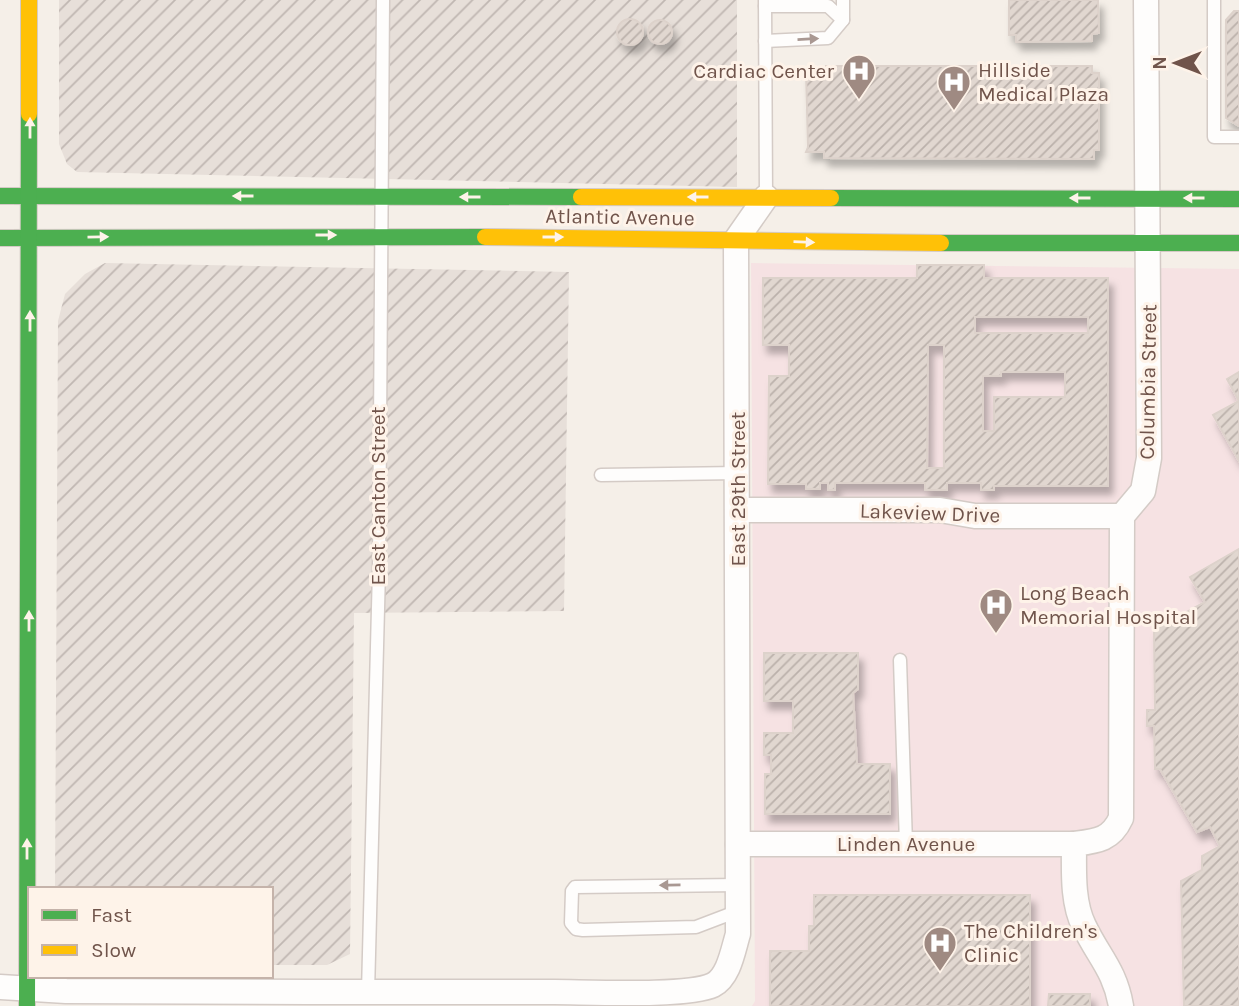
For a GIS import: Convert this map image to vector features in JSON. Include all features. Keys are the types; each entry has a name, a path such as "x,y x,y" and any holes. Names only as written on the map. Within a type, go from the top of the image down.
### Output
{"main road":[{"path":"26,998 29,0"},
{"name":"Atlantic Avenue","path":"0,196 1239,199"},
{"name":"Atlantic Avenue","path":"0,238 379,235 1239,243"}],"street":[{"name":"Columbia Street","path":"1122,516 1143,491 1149,458 1146,0"},
{"path":"736,240 766,197"},
{"name":"East 29th Street","path":"368,992 705,988 716,984 729,964 738,934 736,240"},
{"name":"Lakeview Drive","path":"738,510 940,510 975,516 1122,516"},
{"path":"1121,1006 1107,961 1083,925 1074,886 1074,844 1101,841 1115,832 1121,818 1122,516"},
{"name":"Linden Avenue","path":"738,844 1074,844"},
{"path":"0,987 26,998 368,992"}],"lane":[{"name":"East Canton Street","path":"368,992 379,570 379,197 383,0"},
{"path":"765,41 828,38 843,20 843,0"},
{"path":"1214,0 1214,137 1239,137"},
{"path":"766,197 765,3 828,6 843,20"},
{"path":"601,475 738,473"},
{"path":"900,660 906,844"},
{"path":"738,884 575,887 572,891 571,923 576,929 583,930 696,927 738,911"}],"shaded area":[{"path":"59,0 737,0 737,187 77,172 67,164 59,144"},
{"path":"105,263 569,272 564,611 354,613 350,954 327,965 273,965 273,887 55,887 58,321 65,294 85,274"},
{"name":"Long Beach Memorial Hospital","path":"751,263 1239,269 1239,1006 752,1006 755,1001"}],"building":[{"path":"1009,0 1098,0 1099,33 1092,34 1092,41 1016,42 1016,35 1009,35"},
{"path":"1234,11 1239,11 1239,126 1226,118 1226,20"},
{"path":"630,19 639,23 643,32 639,41 630,45 621,41 617,32 621,23"},
{"path":"660,20 669,23 672,32 669,41 660,44 651,41 648,32 651,23"},
{"name":"Hillside Medical Plaza","path":"826,66 1092,66 1092,73 1099,73 1099,150 1094,150 1094,159 824,158 824,152 806,152 806,72 825,72"},
{"path":"917,265 984,265 984,278 1108,278 1108,486 994,486 994,490 981,490 981,483 947,483 947,490 925,490 925,483 835,483 835,490 828,490 828,483 820,483 820,489 806,489 806,484 768,484 769,376 789,376 789,345 763,345 763,278 917,278","holes":["975,317 1088,317 1088,333 975,333","928,345 944,345 944,468 927,468","1001,372 1065,372 1065,397 994,397 994,431 983,431 983,376 1001,376"]},
{"path":"1239,372 1239,401 1227,379"},
{"path":"1239,401 1239,461 1213,415"},
{"name":"Long Beach Memorial Hospital","path":"1239,549 1239,1006 1184,1006 1181,881 1202,870 1202,856 1220,846 1210,827 1197,832 1160,769 1155,769 1154,726 1147,726 1147,710 1155,710 1154,630 1205,602 1190,577"},
{"path":"764,653 858,653 858,689 853,693 857,764 890,764 890,814 765,814 765,774 771,774 771,755 764,755 764,733 793,733 793,701 764,701"},
{"path":"814,895 1030,895 1030,1006 770,1006 770,951 809,951 809,926 814,926"},
{"path":"1049,994 1090,994 1090,1006 1048,1006"}],"traffic: fast":[{"path":"27,1006 29,114"},
{"path":"0,196 581,197"},
{"path":"831,198 1239,199"},
{"path":"0,238 485,237"},
{"path":"941,243 1239,243"}],"traffic: slow":[{"path":"29,0 29,114"},
{"path":"581,197 831,198"},
{"path":"485,237 941,243"}],"place":[{"name":"Cardiac Center","path":"859,101"},
{"name":"Hillside Medical Plaza","path":"954,112"},
{"name":"Long Beach Memorial Hospital","path":"996,635"},
{"name":"The Children's Clinic","path":"940,973"}]}
